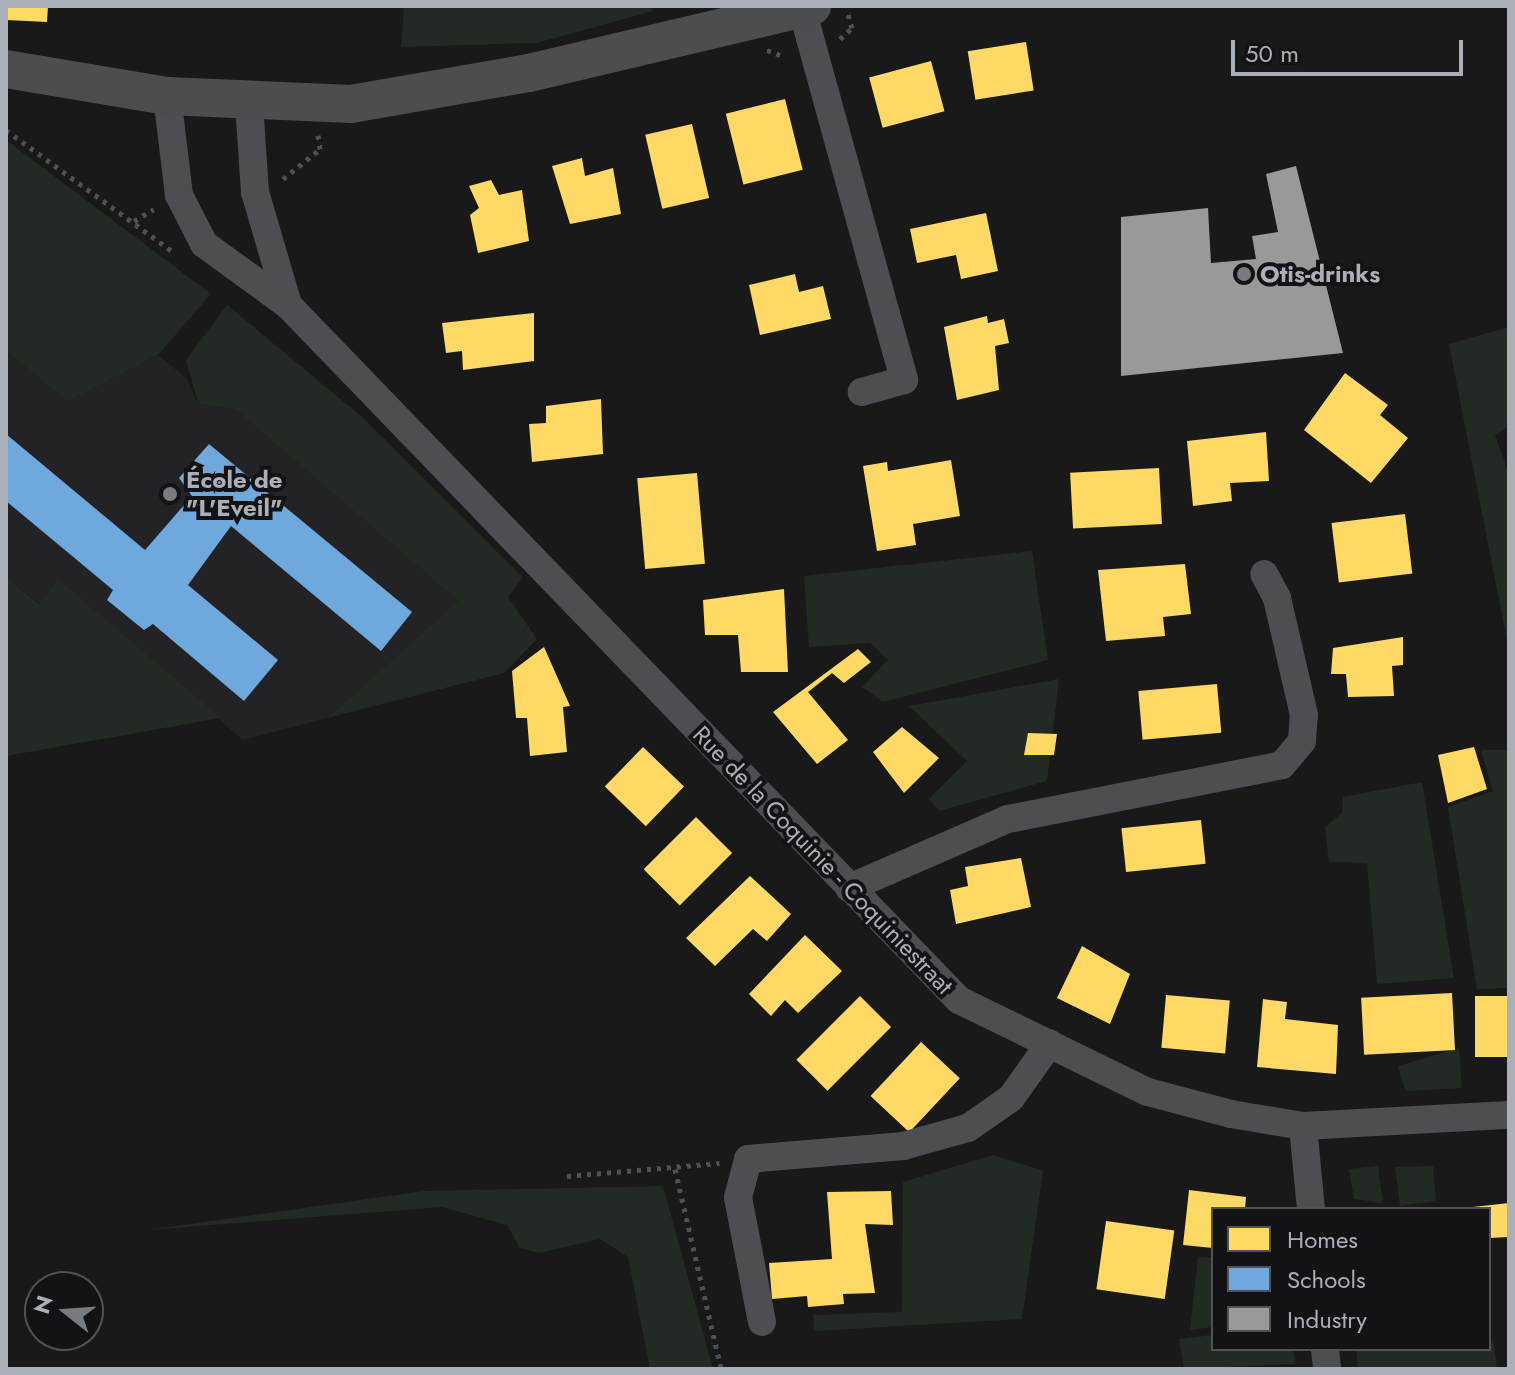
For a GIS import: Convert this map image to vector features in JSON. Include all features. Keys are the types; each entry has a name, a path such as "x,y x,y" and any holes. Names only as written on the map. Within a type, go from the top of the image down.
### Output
{"main road":[{"path":"6,69 167,96 249,104 409,98 807,7"}],"street":[{"path":"807,7 904,380 862,392"},
{"name":"Rue de la Coquinie - Coquiniestraat","path":"167,96 189,226 288,305 959,1000 1148,1092 1303,1126 1509,1115"},
{"name":"Rue de la Coquinie - Coquiniestraat","path":"249,104 255,192 288,305"},
{"path":"849,888 1008,819 1282,765 1302,741 1304,715 1277,598 1264,574"},
{"path":"762,1322 738,1197 748,1159 903,1146 968,1128 1011,1098 1050,1043"},
{"path":"1303,1126 1311,1207"}],"path":[{"path":"567,1176 675,1169 748,1159"},
{"path":"675,1169 721,1369"}],"shaded area":[{"path":"404,6 651,6 653,11 537,43 401,47"},
{"path":"6,140 211,294 158,355 68,402 6,351"},
{"path":"227,305 363,418 523,577 508,597 537,639 504,673 327,718 458,601 236,410 198,403 186,360"},
{"path":"1509,327 1509,426 1495,435 1509,475 1509,651 1449,344"},
{"name":"École de \"L'Eveil\"","path":"6,351 68,402 158,355 186,378 198,403 236,410 458,601 327,718 243,740 58,580 40,604 6,577"},
{"path":"1032,551 1048,660 883,702 862,687 888,660 870,643 809,647 804,576"},
{"path":"6,577 39,604 58,579 221,718 6,756"},
{"path":"1059,679 1047,781 939,811 929,799 967,761 909,706"},
{"path":"1481,750 1509,750 1509,988 1477,989 1448,807 1493,791"},
{"path":"1422,782 1454,978 1377,984 1367,863 1329,862 1325,828 1342,813 1343,797"},
{"path":"1459,1048 1462,1088 1405,1091 1398,1066"},
{"path":"993,1155 1043,1171 1022,1319 814,1331 813,1315 902,1312 903,1182"},
{"path":"1378,1166 1383,1203 1354,1199 1349,1169"},
{"path":"1433,1166 1436,1201 1400,1206 1395,1167"},
{"path":"663,1186 713,1369 650,1369 628,1257 600,1239 539,1253 520,1248 507,1225 442,1207 148,1230 424,1191"},
{"path":"1198,1257 1211,1258 1211,1327 1190,1330"},
{"path":"1211,1335 1211,1351 1293,1351 1296,1364 1184,1369 1179,1339"},
{"path":"1493,1339 1497,1369 1358,1369 1356,1351 1491,1351"}],"building: Homes":[{"path":"6,6 48,6 47,22 6,20"},
{"path":"1026,42 1034,90 975,100 968,51"},
{"path":"931,61 944,111 883,128 869,78"},
{"path":"785,99 803,170 743,185 726,114"},
{"path":"692,124 709,198 662,209 645,135"},
{"path":"582,158 585,176 613,168 621,214 570,224 552,166"},
{"path":"491,180 499,195 522,190 529,241 478,253 470,215 479,208 469,186"},
{"path":"986,213 998,271 961,279 956,255 917,263 910,229"},
{"path":"795,274 799,292 823,286 831,319 760,335 749,285"},
{"path":"534,313 534,361 463,370 462,351 446,353 442,323"},
{"path":"987,316 988,323 1004,319 1009,343 995,346 999,390 957,400 944,327"},
{"path":"1345,373 1388,405 1380,415 1408,438 1371,483 1304,430"},
{"path":"601,399 603,454 532,462 529,424 546,423 546,406"},
{"path":"1266,432 1269,481 1230,483 1232,501 1193,506 1187,441"},
{"path":"951,460 960,516 913,524 916,545 877,551 863,466 887,462 888,471"},
{"path":"1159,468 1162,524 1073,529 1070,473"},
{"path":"697,473 705,564 645,569 637,478"},
{"path":"1405,514 1412,574 1339,583 1332,523"},
{"path":"1185,564 1191,614 1163,617 1165,636 1106,641 1098,570"},
{"path":"784,589 788,672 741,672 738,635 705,635 703,600"},
{"path":"1403,637 1403,665 1392,666 1394,696 1348,697 1346,674 1331,674 1333,648"},
{"path":"544,647 570,706 563,707 567,752 530,756 527,718 516,718 512,671"},
{"path":"858,649 871,662 844,683 832,673 808,692 848,740 817,764 773,712"},
{"path":"1217,684 1221,733 1143,740 1138,691"},
{"path":"902,727 939,758 904,793 873,752"},
{"path":"1028,733 1057,734 1054,755 1024,755"},
{"path":"643,747 684,787 646,826 605,787"},
{"path":"1474,747 1487,789 1448,803 1438,755"},
{"path":"696,817 732,853 680,905 644,869"},
{"path":"1201,820 1206,864 1126,872 1121,828"},
{"path":"1021,858 1031,907 956,924 950,890 968,886 965,867"},
{"path":"750,876 791,914 767,941 753,929 715,966 686,938"},
{"path":"805,935 842,971 798,1013 785,1000 771,1016 749,994"},
{"path":"1082,946 1130,974 1110,1024 1057,998"},
{"path":"1452,993 1455,1050 1364,1055 1361,998"},
{"path":"1166,995 1230,1001 1225,1053 1161,1048"},
{"path":"860,996 891,1027 827,1091 796,1060"},
{"path":"1475,996 1509,996 1509,1057 1475,1057"},
{"path":"1263,999 1287,1002 1285,1019 1338,1025 1336,1074 1257,1067"},
{"path":"921,1042 960,1078 909,1132 871,1096"},
{"path":"1189,1190 1246,1197 1245,1207 1211,1207 1211,1248 1183,1245"},
{"path":"891,1191 893,1225 865,1224 875,1293 843,1294 844,1304 808,1307 807,1296 772,1299 769,1263 832,1259 827,1192"},
{"path":"1509,1203 1509,1237 1491,1238 1491,1207 1473,1207"},
{"path":"1106,1221 1174,1231 1165,1299 1096,1289"}],"building: Schools":[{"path":"6,434 145,550 192,496 179,478 209,444 412,612 381,651 231,526 188,585 278,660 244,701 153,624 144,630 107,600 113,590 6,501"}],"building: Industry":[{"path":"1296,166 1343,353 1121,376 1121,217 1208,208 1211,263 1256,259 1252,236 1278,232 1266,174"}],"place":[{"name":"Otis-drinks","path":"1244,274"},
{"name":"École de \"L'Eveil\"","path":"170,494"}]}
